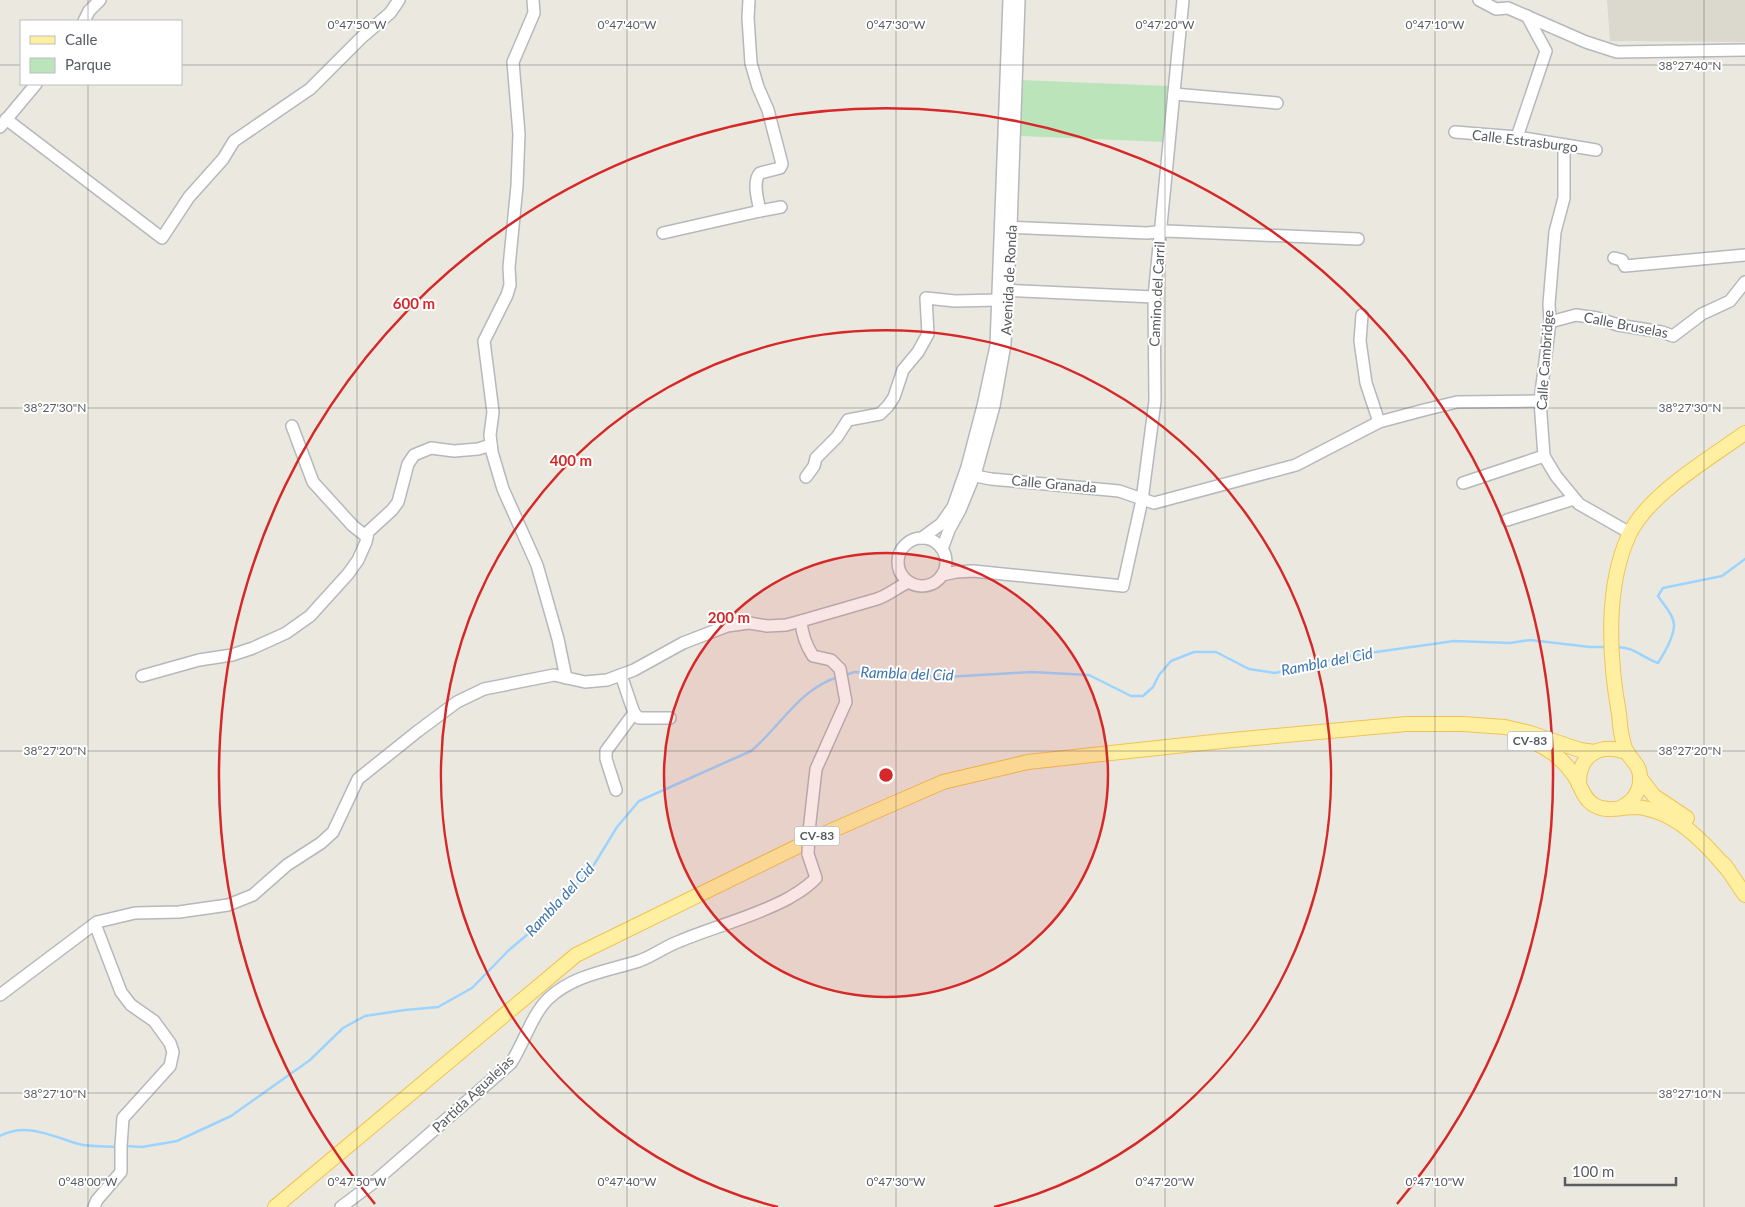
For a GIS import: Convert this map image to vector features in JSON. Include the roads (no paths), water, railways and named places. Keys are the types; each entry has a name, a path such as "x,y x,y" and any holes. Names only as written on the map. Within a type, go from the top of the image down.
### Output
{"main road":[{"path":"1628,753 1621,734 1614,685 1612,622 1619,560 1630,533 1642,514 1689,473 1745,433"},
{"path":"1579,786 1579,776 1587,758 1599,750 1612,734 1617,704"},
{"name":"CV-83","path":"1463,724 1540,744 1558,757 1573,774 1588,801 1596,806 1613,810 1622,807 1637,807 1658,812 1677,822 1698,838 1728,870"},
{"name":"CV-83","path":"275,1207 576,955 817,837 943,782 1038,761 1396,725 1463,724 1505,727 1530,733 1580,750 1618,749 1628,753 1636,763 1641,779 1654,796 1681,813 1702,832 1745,895"},
{"path":"1622,807 1630,803 1636,796 1641,779"}],"street":[{"path":"84,20 89,11 100,0"},
{"path":"35,85 3,123 162,238 189,197 223,159 234,141 310,89 361,38 390,13 399,0"},
{"path":"532,0 534,13 513,62 520,134 509,267 510,285 484,341 493,412 490,435 491,445 503,490 537,565 558,639 566,678"},
{"path":"749,0 748,18 751,63 758,87 768,110 782,164 780,168 760,172 757,176 760,211"},
{"name":"Avenida de Ronda","path":"1006,227 1009,0"},
{"name":"Avenida de Ronda","path":"944,554 949,530 960,510 994,406 1005,344 1002,294 1019,0"},
{"name":"Camino del Carril","path":"973,571 1123,586 1142,500 1155,401 1154,297 1183,0"},
{"path":"1479,0 1496,9 1510,4 1526,16 1586,42 1618,52 1745,50"},
{"path":"1517,138 1546,51 1526,16"},
{"path":"1174,94 1277,103"},
{"name":"Calle Estrasburgo","path":"1455,132 1517,138 1596,150"},
{"name":"Calle Cambridge","path":"1564,146 1564,198 1555,232 1549,304 1550,322 1540,401 1544,456 1556,476 1574,499 1586,509 1630,533"},
{"path":"663,233 781,208"},
{"path":"1006,227 1358,238"},
{"path":"1614,258 1622,260 1625,266 1745,255"},
{"name":"Calle Bruselas","path":"1550,322 1576,315 1597,318 1618,325 1662,332 1673,336 1702,314 1730,301 1745,282"},
{"path":"806,477 814,466 816,458 837,437 848,420 880,414 891,402 903,370 918,352 928,334 926,298 955,301 1002,294 1154,297"},
{"path":"1362,315 1360,341 1366,383 1379,422"},
{"path":"1142,500 1154,503 1296,465 1379,422 1457,402 1540,401"},
{"path":"292,426 313,482 353,526 367,536"},
{"path":"142,676 199,660 232,655 254,648 286,633 310,616 348,574 358,560 368,532 398,502 408,464 414,455 431,448 454,451 478,450 491,445"},
{"path":"1463,483 1544,456"},
{"name":"Avenida de Ronda","path":"922,538 941,524 970,475"},
{"name":"Calle Granada","path":"970,475 991,479 1119,491 1142,500"},
{"path":"1507,520 1574,499"},
{"path":"944,554 946,568 942,575 930,585 916,585 905,579 898,566 899,555 904,546 912,540 922,538 934,541 954,566 973,571"},
{"path":"942,575 973,571"},
{"path":"0,995 95,924 135,913 179,912 228,905 253,895 287,865 322,843 333,832 358,779 458,702 484,689 554,675 584,682 608,680 634,670 683,643 727,626 749,623 767,626 786,625 888,595 905,579"},
{"name":"Partida Agualejas","path":"341,1207 373,1183 511,1063 520,1050 537,1013 556,992 577,979 640,961 677,942 742,920 810,886 816,878 808,854 816,769 846,702 840,669 831,660 813,656 802,634 801,621"},
{"path":"621,675 634,714 639,718 670,718"},
{"path":"616,790 606,759 606,751 634,714"},
{"path":"94,1207 97,1200 121,1172 123,1118 170,1066 172,1052 170,1043 154,1021 131,1005 121,992 95,924"}],"waterway":[{"name":"Rambla del Cid","path":"1617,647 1623,647 1658,663 1674,630 1674,621 1658,596 1663,588 1722,576 1745,559"},
{"name":"Rambla del Cid","path":"845,675 855,672 946,677 1031,672 1089,675 1131,696 1143,696 1153,687 1159,675 1171,661 1194,652 1216,652 1249,669 1275,673 1355,655 1454,641 1510,643 1530,640 1590,647 1607,647"},
{"name":"Rambla del Cid","path":"125,1146 142,1147 177,1141 231,1116 310,1060 343,1028 365,1016 438,1007 472,988 509,950 541,923 592,868 617,827 639,801 751,751 801,699 812,690 838,677"},
{"name":"Rambla del Cid","path":"0,1136 10,1132 29,1130 83,1145 117,1147"}]}
